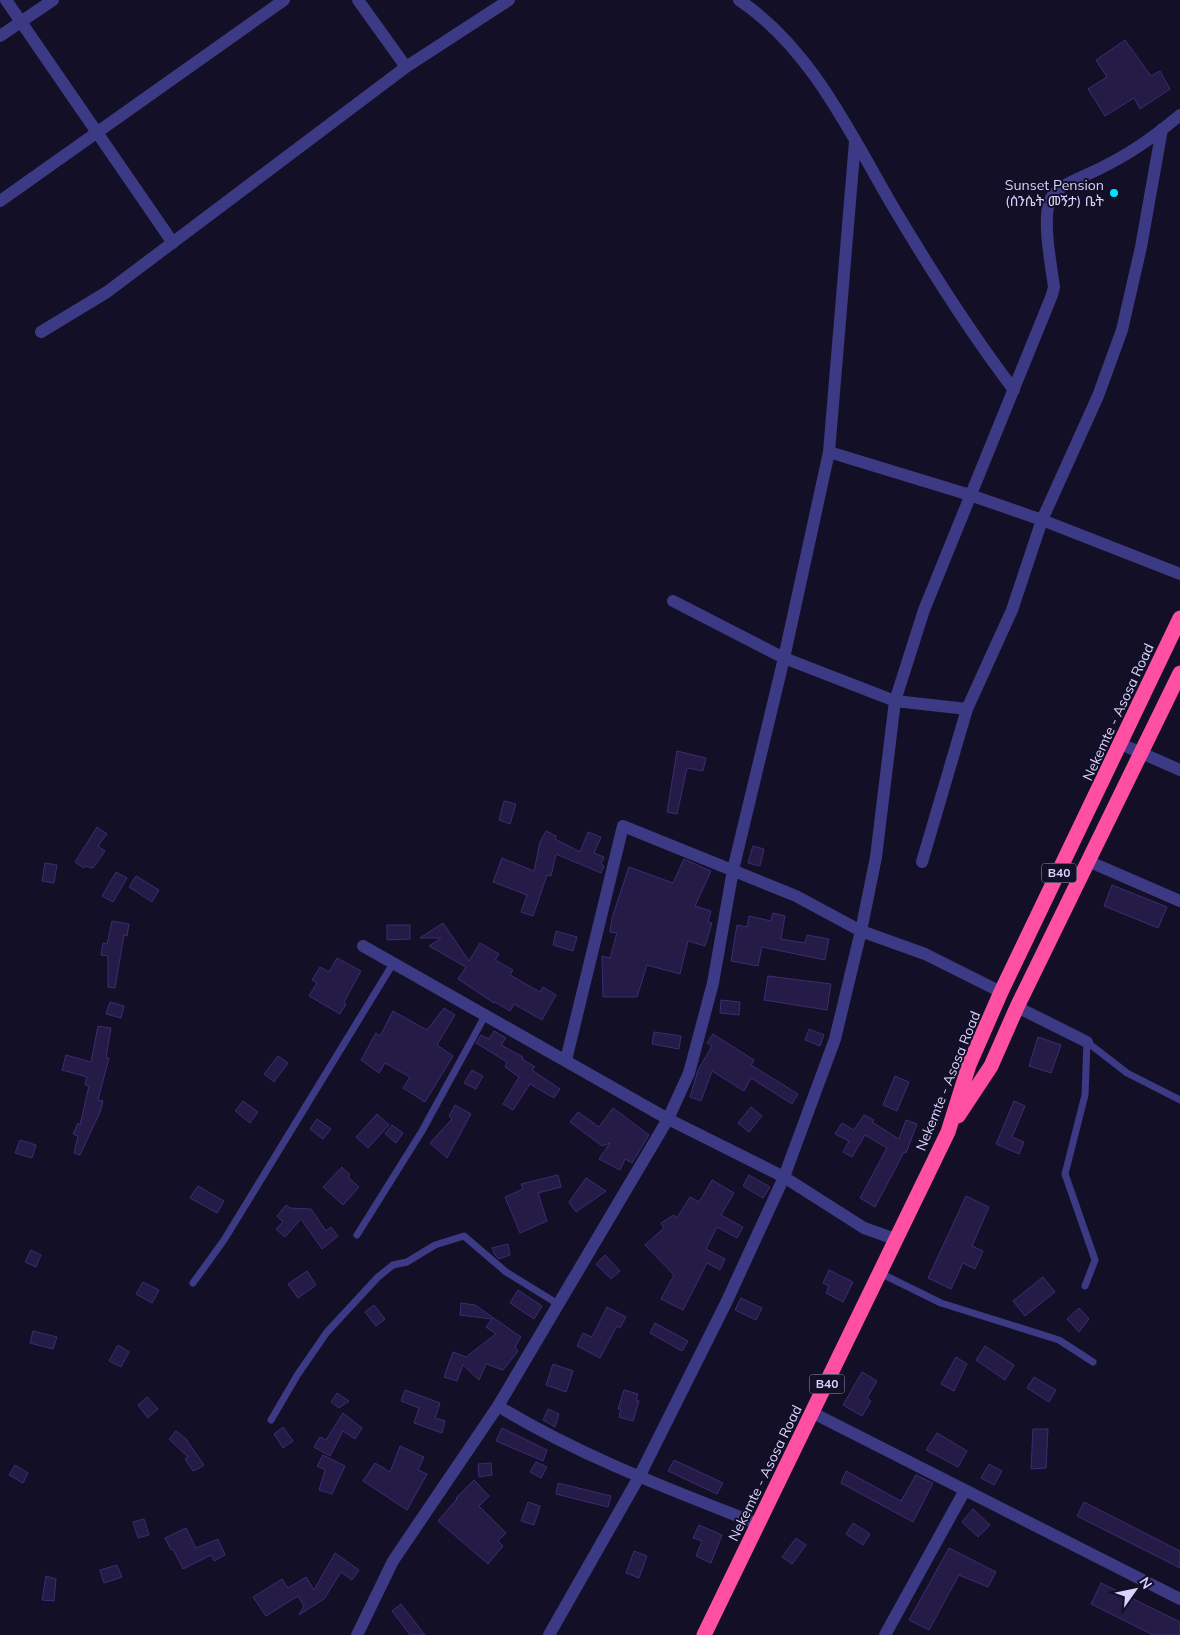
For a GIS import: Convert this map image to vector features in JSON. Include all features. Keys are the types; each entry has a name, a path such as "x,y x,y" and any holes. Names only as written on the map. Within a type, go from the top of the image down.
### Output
{"highway":[{"name":"Nekemte - Asosa Road","path":"704,1635 948,1132 969,1065 1001,992 1180,618"},
{"name":"B40","path":"948,1132 991,1066 1017,1007 1090,862 1140,752 1180,672"}],"street":[{"path":"6,0 173,243"},
{"path":"0,36 53,0"},
{"path":"0,201 284,0"},
{"path":"358,0 406,67"},
{"path":"41,332 107,292 406,67 509,0"},
{"path":"739,0 755,11 806,63 978,344 1014,390"},
{"path":"548,1635 639,1477 726,1303 784,1177 836,1039 876,857 896,701 924,610 1054,287 1047,215 1050,198 1056,191 1071,182 1121,159 1180,115"},
{"path":"922,862 967,709 1012,610 1042,520 1098,396 1122,330 1141,247 1162,129"},
{"path":"357,1635 393,1561 498,1406 668,1119 689,1074 713,983 733,870 784,658 829,452 855,142"},
{"path":"829,452 970,495 1042,520 1180,574"},
{"path":"673,601 784,658 896,701 967,709"},
{"path":"1121,744 1180,770"},
{"path":"566,1060 622,826 796,896 861,931 925,954 1001,992"},
{"path":"1090,862 1180,901"},
{"path":"363,946 486,1014 668,1119 784,1177 864,1228 895,1239"},
{"path":"1017,1007 1087,1042"},
{"path":"498,1406 544,1434 608,1461 639,1477 758,1524"},
{"path":"813,1413 1180,1599"},
{"path":"886,1635 964,1490"}],"lane":[{"path":"193,1283 224,1240 394,962"},
{"path":"357,1235 422,1131 486,1014"},
{"path":"1087,1042 1127,1072 1180,1100"},
{"path":"1085,1286 1096,1260 1065,1174 1085,1095 1087,1042"},
{"path":"271,1420 298,1374 328,1332 351,1305 393,1265 406,1262 435,1245 464,1236 506,1272 558,1304"},
{"path":"879,1273 940,1303 1059,1340 1093,1362"}],"building":[{"path":"1125,40 1151,76 1160,71 1170,89 1140,109 1134,98 1105,116 1088,89 1107,77 1096,60"},
{"path":"677,751 706,758 703,771 687,768 677,814 667,812"},
{"path":"504,801 516,804 510,824 499,820"},
{"path":"97,827 107,834 98,846 105,851 93,868 85,866 84,868 75,862"},
{"path":"546,831 556,836 555,839 580,852 588,832 601,837 594,853 604,857 601,864 604,866 601,873 556,854 551,876 547,875 533,916 521,912 527,895 493,882 502,858 534,871 540,842"},
{"path":"753,846 764,849 760,866 748,863"},
{"path":"684,859 711,871 695,906 711,911 708,922 712,923 705,946 688,941 680,974 647,965 637,997 603,997 602,956 610,958 617,933 610,932 612,918 629,867 673,883"},
{"path":"45,863 57,865 54,883 42,881"},
{"path":"116,872 127,878 113,902 102,896"},
{"path":"136,876 159,890 152,902 129,887"},
{"path":"1112,885 1167,907 1158,928 1104,906"},
{"path":"773,913 785,916 781,939 805,943 807,935 829,939 825,960 762,947 758,966 731,961 737,925 747,927 749,916 771,921"},
{"path":"112,921 129,924 127,936 124,935 115,988 108,987 108,956 101,955 103,943 107,944"},
{"path":"443,923 469,961 480,943 499,954 495,960 513,970 510,975 540,992 543,987 556,995 542,1020 514,1004 510,1011 494,1003 458,979 466,967 429,946 441,938 420,938"},
{"path":"387,925 410,925 410,939 387,940"},
{"path":"556,931 577,937 573,951 553,945"},
{"path":"337,958 361,971 344,1002 346,1004 340,1014 309,996 317,983 312,980 320,967 329,972"},
{"path":"768,976 831,984 827,1010 764,1000"},
{"path":"721,1000 740,1002 739,1015 720,1013"},
{"path":"110,1002 124,1006 121,1018 106,1014"},
{"path":"444,1008 455,1015 437,1045 453,1056 425,1102 403,1088 410,1077 385,1063 379,1073 361,1060 376,1033 380,1036 393,1011 427,1030"},
{"path":"98,1026 111,1028 106,1057 109,1058 98,1100 103,1101 100,1112 80,1155 74,1153 78,1136 73,1134 78,1123 80,1125 89,1086 85,1085 87,1077 62,1070 66,1055 91,1062"},
{"path":"809,1029 824,1035 820,1046 805,1040"},
{"path":"494,1031 506,1038 501,1045 523,1057 522,1059 535,1067 532,1070 560,1089 554,1098 530,1084 513,1110 503,1104 519,1077 505,1067 507,1062 476,1043 481,1035 489,1039"},
{"path":"654,1032 681,1036 679,1049 652,1044"},
{"path":"713,1034 754,1060 751,1065 798,1094 792,1104 751,1078 744,1091 712,1071 701,1101 690,1097 698,1070 712,1046 707,1043"},
{"path":"1038,1037 1061,1045 1051,1073 1029,1066"},
{"path":"278,1056 288,1063 274,1082 264,1074"},
{"path":"472,1070 483,1076 476,1089 464,1083"},
{"path":"895,1076 909,1082 897,1111 883,1105"},
{"path":"243,1101 258,1112 250,1123 235,1111"},
{"path":"1014,1101 1025,1106 1012,1137 1024,1142 1019,1154 996,1144"},
{"path":"455,1105 471,1114 447,1158 430,1143 452,1119 449,1116"},
{"path":"751,1107 762,1116 749,1132 738,1123"},
{"path":"613,1108 649,1135 632,1163 625,1159 620,1170 599,1159 610,1143 602,1146 570,1122 578,1112 599,1127"},
{"path":"377,1114 389,1125 368,1148 356,1137"},
{"path":"864,1115 874,1120 872,1122 899,1139 906,1120 917,1124 906,1153 904,1152 875,1207 860,1198 887,1148 865,1135 852,1157 843,1152 849,1141 835,1134 842,1123 854,1130"},
{"path":"317,1119 331,1129 323,1139 310,1129"},
{"path":"392,1125 403,1133 396,1143 385,1134"},
{"path":"20,1140 36,1145 32,1158 15,1153"},
{"path":"342,1167 350,1175 348,1177 359,1187 343,1205 323,1187"},
{"path":"558,1175 561,1187 538,1193 547,1221 520,1233 505,1197 523,1189 521,1184"},
{"path":"749,1175 770,1187 763,1198 743,1186"},
{"path":"586,1178 606,1191 576,1212 569,1202"},
{"path":"712,1180 734,1193 721,1215 743,1227 737,1238 717,1227 706,1249 725,1259 720,1270 707,1263 683,1310 661,1299 674,1275 645,1245 664,1228 661,1223 674,1215 677,1218 690,1197 699,1202"},
{"path":"198,1186 224,1201 217,1213 190,1198"},
{"path":"966,1196 989,1207 972,1246 983,1251 975,1269 963,1263 951,1289 928,1278"},
{"path":"286,1205 290,1208 311,1209 326,1231 331,1227 338,1236 322,1249 301,1219 285,1237 276,1229 283,1222 277,1216"},
{"path":"508,1244 510,1255 499,1259 492,1248"},
{"path":"31,1250 41,1255 36,1267 25,1262"},
{"path":"605,1255 620,1271 611,1279 596,1264"},
{"path":"829,1270 853,1282 843,1302 826,1293 829,1286 823,1283"},
{"path":"307,1271 316,1285 298,1298 288,1284"},
{"path":"1043,1277 1055,1292 1025,1316 1013,1301"},
{"path":"143,1282 159,1290 152,1303 136,1294"},
{"path":"518,1290 542,1306 534,1319 510,1303"},
{"path":"741,1298 762,1308 756,1320 735,1310"},
{"path":"461,1303 475,1305 521,1337 515,1347 518,1351 503,1370 486,1364 479,1380 463,1365 457,1381 444,1377 453,1352 466,1357 496,1334 486,1327 492,1319 460,1315"},
{"path":"374,1305 385,1319 376,1326 365,1312"},
{"path":"607,1307 626,1317 620,1328 617,1326 600,1358 577,1346 583,1333 592,1337"},
{"path":"1079,1308 1089,1319 1079,1332 1067,1319"},
{"path":"655,1323 688,1341 682,1351 650,1333"},
{"path":"33,1331 57,1337 53,1349 30,1343"},
{"path":"118,1345 129,1352 121,1367 109,1361"},
{"path":"985,1346 1014,1365 1005,1380 976,1360"},
{"path":"956,1357 967,1364 954,1391 941,1384"},
{"path":"553,1364 573,1371 566,1392 546,1385"},
{"path":"862,1372 877,1381 867,1398 871,1401 862,1416 843,1405"},
{"path":"1034,1377 1056,1390 1049,1402 1027,1388"},
{"path":"405,1390 440,1403 435,1418 445,1421 442,1433 414,1423 419,1408 401,1401"},
{"path":"624,1390 638,1394 636,1400 639,1401 633,1421 619,1417 621,1409 618,1409"},
{"path":"337,1393 349,1401 339,1408 331,1402"},
{"path":"147,1397 158,1409 148,1418 138,1405"},
{"path":"548,1409 559,1414 555,1427 543,1420"},
{"path":"343,1413 362,1428 355,1439 343,1431 330,1456 314,1447 320,1437 326,1440"},
{"path":"283,1427 293,1441 283,1448 274,1434"},
{"path":"502,1428 547,1450 543,1461 496,1441"},
{"path":"1033,1429 1048,1429 1046,1468 1031,1469"},
{"path":"176,1431 186,1439 204,1465 200,1468 193,1471 185,1459 188,1457 169,1439"},
{"path":"937,1433 967,1451 958,1467 926,1450"},
{"path":"400,1446 424,1457 418,1470 427,1474 407,1510 363,1481 375,1463 390,1472"},
{"path":"323,1455 345,1466 332,1494 319,1490 325,1470 317,1466"},
{"path":"674,1460 723,1483 717,1494 668,1471"},
{"path":"536,1462 547,1467 541,1478 530,1472"},
{"path":"491,1463 492,1475 479,1477 478,1464"},
{"path":"989,1464 1002,1471 994,1485 981,1478"},
{"path":"15,1465 28,1473 23,1483 9,1475"},
{"path":"846,1471 901,1501 916,1475 933,1483 913,1522 841,1483"},
{"path":"474,1480 489,1496 479,1506 506,1533 498,1541 503,1546 488,1564 438,1521 456,1498"},
{"path":"558,1483 611,1496 608,1507 556,1494"},
{"path":"528,1502 540,1506 534,1525 521,1521"},
{"path":"1084,1502 1180,1551 1180,1568 1077,1516"},
{"path":"973,1509 990,1525 978,1537 962,1522"},
{"path":"144,1519 149,1535 138,1538 133,1522"},
{"path":"853,1523 870,1534 863,1545 846,1534"},
{"path":"699,1525 722,1535 711,1563 696,1556 702,1541 693,1538"},
{"path":"186,1528 196,1548 218,1539 225,1555 214,1561 211,1555 183,1569 165,1538"},
{"path":"796,1538 806,1545 792,1564 782,1557"},
{"path":"949,1548 996,1572 988,1587 959,1575 929,1630 909,1620"},
{"path":"634,1551 647,1556 639,1578 626,1573"},
{"path":"335,1553 359,1570 352,1580 341,1572 324,1599 299,1615 304,1606 298,1596 266,1616 253,1597 282,1579 288,1588 306,1577 314,1590"},
{"path":"117,1565 122,1577 104,1583 100,1570"},
{"path":"46,1576 56,1579 54,1601 42,1600"},
{"path":"1101,1583 1180,1622 1180,1635 1153,1635 1091,1604"},
{"path":"401,1604 425,1635 410,1635 392,1611"}],"place":[{"name":"Sunset Pension (ሰንሴት መኝታ) ቤት","path":"1114,193"}]}
